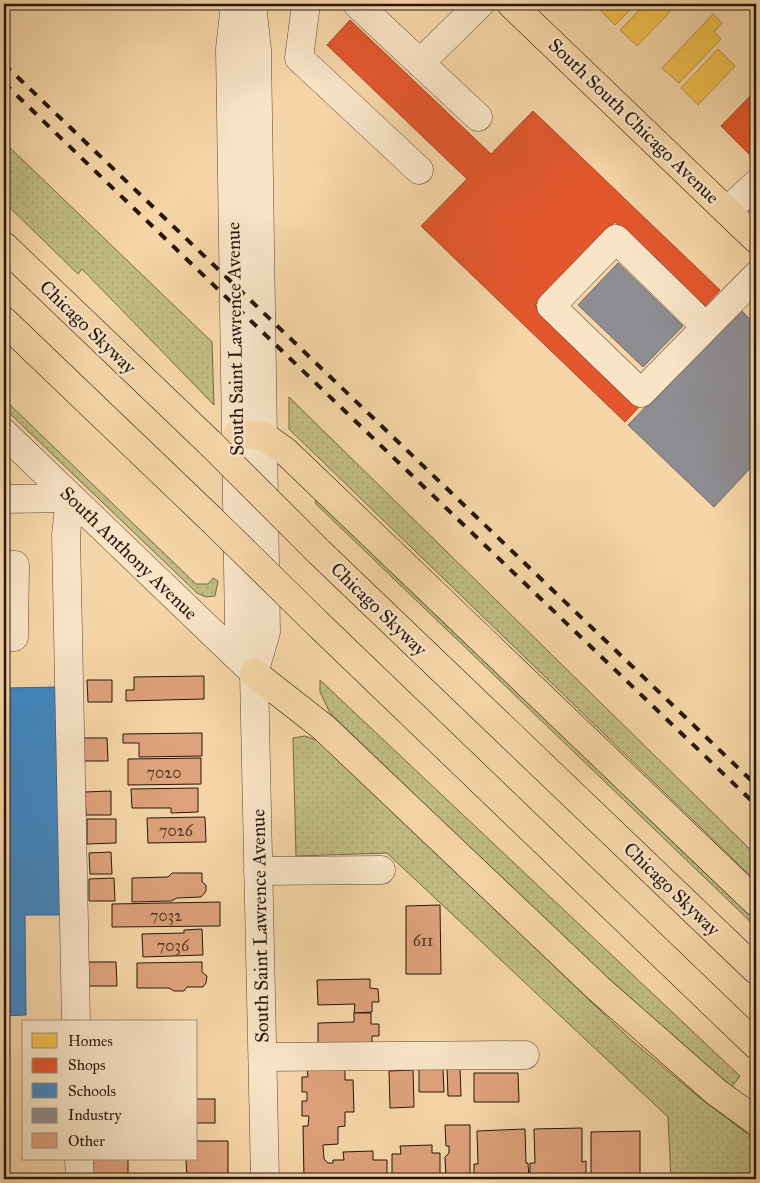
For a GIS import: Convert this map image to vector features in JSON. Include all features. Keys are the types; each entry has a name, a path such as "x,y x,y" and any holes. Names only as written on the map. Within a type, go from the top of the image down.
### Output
{"main road":[{"name":"South South Chicago Avenue","path":"512,4 756,239"},
{"name":"Chicago Skyway","path":"4,246 317,550 756,970"},
{"path":"4,321 756,1045"},
{"path":"236,434 264,436 286,452 756,902"},
{"path":"254,672 323,727 606,995 716,1092 756,1121"}],"street":[{"name":"South Saint Lawrence Avenue","path":"235,4 230,49 239,630 254,672"},
{"name":"South Saint Lawrence Avenue","path":"252,4 257,50 264,436 266,632 254,672 265,1179"},
{"path":"306,4 299,58 419,170"},
{"path":"357,4 478,117"},
{"path":"420,63 480,4"},
{"path":"727,211 756,184"},
{"path":"706,327 616,239 551,306 641,394 756,276"},
{"name":"South Anthony Avenue","path":"4,433 254,672"},
{"path":"4,500 70,498 66,535 76,1020"},
{"path":"4,565 14,565 14,637 4,637"},
{"path":"258,872 381,870"},
{"path":"262,1057 525,1056"},
{"path":"79,1160 80,1179"}],"shaded area":[{"path":"4,142 212,342 214,405 82,269 78,274 4,202"},
{"path":"289,397 756,855 756,881 289,429"},
{"path":"4,399 196,584 208,584 213,578 218,581 215,596 206,597 197,593 4,408"},
{"path":"315,496 756,919 756,927 316,504"},
{"path":"320,680 740,1076 730,1089 649,1022 330,713 320,692"},
{"path":"305,736 319,741 630,1039 700,1098 756,1140 756,1179 671,1179 668,1117 387,853 296,856 293,738"}],"building: Homes":[{"path":"605,4 636,4 615,25 600,10"},
{"path":"645,4 662,4 670,12 637,46 620,30"},
{"path":"713,14 722,23 714,32 721,39 679,83 662,68"},
{"path":"718,49 735,66 698,105 681,88"}],"building: Shops":[{"path":"350,20 491,154 533,111 720,290 704,307 615,222 535,305 640,406 625,422 421,226 467,179 327,45"},
{"path":"756,90 756,161 721,126"}],"building: Schools":[{"path":"61,687 66,915 25,915 26,1015 4,1016 4,688"}],"building: Industry":[{"path":"618,263 683,326 643,367 578,305"},
{"path":"740,309 756,325 756,462 714,507 628,425"}],"building: Other":[{"path":"204,676 204,699 126,701 126,690 134,690 134,677"},
{"path":"87,680 112,680 112,702 88,702"},
{"path":"202,733 202,756 139,757 139,743 123,743 123,734"},
{"path":"82,738 107,738 108,761 83,761"},
{"path":"201,758 201,784 128,785 128,759"},
{"path":"198,788 198,812 171,813 171,808 132,808 131,789"},
{"path":"111,791 111,815 86,815 85,792"},
{"path":"205,817 206,842 148,843 147,818"},
{"path":"87,819 116,819 116,843 87,844"},
{"path":"111,852 112,874 90,874 89,853"},
{"path":"172,873 202,873 202,882 206,885 206,891 201,897 177,898 171,901 132,902 132,878 168,877"},
{"path":"114,878 115,901 89,901 89,879"},
{"path":"220,902 220,926 112,927 112,904"},
{"path":"440,905 441,974 406,974 406,906"},
{"path":"202,929 203,955 143,957 142,934 184,933 184,930"},
{"path":"87,962 116,962 117,986 87,986"},
{"path":"202,962 202,972 207,976 203,987 187,987 184,991 174,991 169,988 137,988 137,963"},
{"path":"370,979 370,988 378,989 379,1002 372,1002 372,1012 354,1013 355,1004 318,1005 317,980"},
{"path":"354,1013 371,1013 371,1024 379,1024 379,1036 372,1036 372,1048 318,1048 318,1023 354,1022"},
{"path":"345,1066 345,1080 353,1080 354,1112 345,1112 345,1126 338,1127 338,1144 323,1145 324,1159 328,1163 333,1163 333,1160 344,1160 343,1152 373,1151 373,1160 387,1160 387,1179 304,1179 303,1126 308,1126 309,1116 302,1116 302,1101 307,1101 307,1092 302,1092 302,1077 308,1077 307,1067"},
{"path":"447,1067 460,1067 461,1096 448,1096"},
{"path":"419,1069 443,1069 444,1092 419,1092"},
{"path":"413,1070 414,1107 390,1108 389,1071"},
{"path":"474,1073 518,1073 519,1102 474,1102"},
{"path":"198,1099 215,1099 215,1123 198,1123"},
{"path":"445,1125 470,1125 470,1179 446,1179 445,1157 449,1153 449,1146 446,1146"},
{"path":"582,1128 582,1162 586,1161 586,1179 530,1179 530,1163 535,1163 534,1129"},
{"path":"525,1129 526,1163 528,1163 529,1179 474,1179 474,1164 478,1164 477,1131"},
{"path":"640,1131 640,1179 591,1179 591,1132"},
{"path":"198,1141 228,1141 228,1179 187,1179 186,1160 198,1160"},
{"path":"432,1145 432,1153 440,1153 440,1179 392,1179 392,1154 401,1154 400,1146"},
{"path":"89,1160 128,1160 128,1179 89,1179"}],"railway":[{"path":"4,64 756,785"},
{"path":"4,83 756,805"}]}
